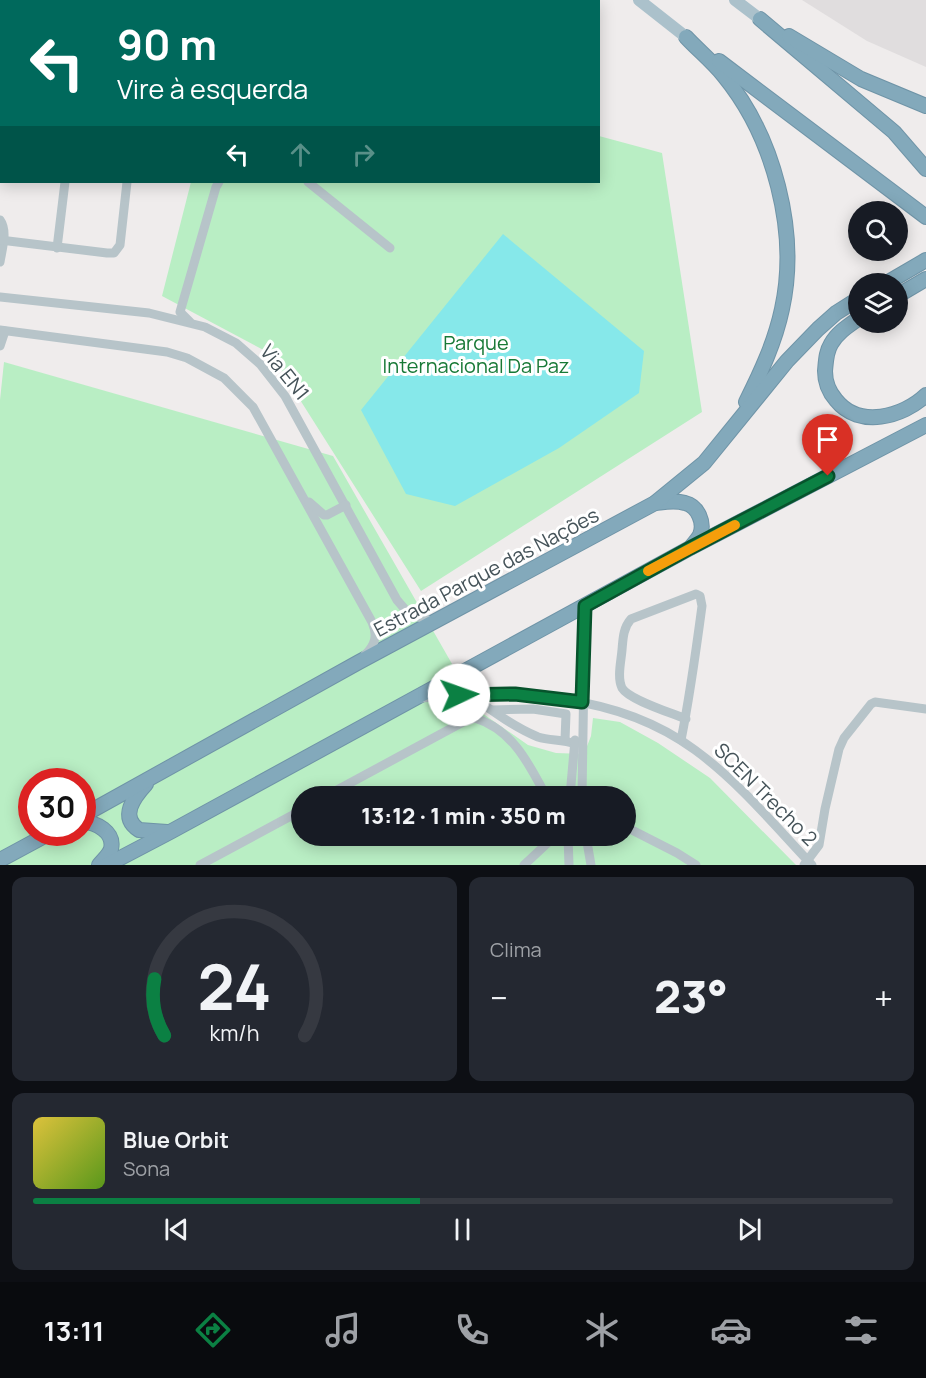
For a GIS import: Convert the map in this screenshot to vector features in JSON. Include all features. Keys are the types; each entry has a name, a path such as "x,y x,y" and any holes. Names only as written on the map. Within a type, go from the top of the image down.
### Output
{"highway":[{"path":"760,19 861,79 926,106"},
{"path":"760,19 894,132 926,170"},
{"path":"686,37 926,217"},
{"path":"686,37 724,77 749,114 768,152 780,191 787,233 788,257 782,310 771,347 735,425"},
{"path":"904,273 926,260"},
{"path":"908,290 926,279"},
{"name":"Estrada Parque das Nações","path":"96,808 359,662 655,503 704,463 787,361 818,329 848,305"},
{"path":"848,326 838,334 828,351 825,375 830,392 841,407 856,415 876,418 905,408 920,401 926,395"},
{"path":"107,865 690,548 926,424"},
{"path":"655,503 682,502 690,504 696,510 701,520 701,533 690,548"},
{"path":"151,778 131,803 130,820 139,830 170,832"},
{"path":"96,824 107,833 110,840 110,850 99,865"},
{"path":"0,860 26,846"}],"main road":[{"path":"639,0 686,37"},
{"path":"735,0 760,19"}],"street":[{"path":"57,248 65,183"},
{"path":"1,240 107,254 114,252 120,245 127,183"},
{"path":"190,322 180,312 218,183"},
{"path":"309,183 390,248"},
{"path":"0,220 4,229 0,262"},
{"name":"Via EN1","path":"0,297 149,314 190,322 236,343 261,364 297,416 397,600 409,614 434,622"},
{"path":"0,346 2,330 144,347 187,358 224,378 253,407 374,627 375,641 359,662"},
{"path":"299,491 324,515 346,505"},
{"path":"681,740 686,719 702,606 700,596 696,594 631,620 626,627 620,669 622,686 628,694 686,719"},
{"path":"581,786 585,606"},
{"name":"SCEN Trecho 2","path":"417,698 515,694 582,702 628,715 681,740 723,773 808,864"},
{"path":"470,695 538,737 565,740 575,744"},
{"path":"571,786 582,702"},
{"path":"808,864 819,845 835,764 844,738 875,702 926,709"},
{"path":"492,710 532,709 566,714 565,740"},
{"path":"345,786 463,722 475,718 495,728 516,745 540,786"},
{"path":"200,865 291,816"},
{"path":"636,833 696,865"},
{"path":"524,865 544,846"},
{"path":"568,846 569,865"},
{"path":"588,846 591,865"}],"shaded area":[{"path":"802,0 926,0 926,67 867,41"}],"green space":[{"name":"Parque Internacional Da Paz","path":"600,136 662,153 702,412 421,591 271,354 162,296 191,183 600,183"},
{"path":"4,362 333,456 479,711 528,745 556,753 584,754 591,736 593,718 620,722 658,743 710,778 796,865 0,865 0,400"}],"water":[{"path":"503,234 644,351 639,393 559,448 455,506 406,494 361,410"}],"slow traffic":[{"path":"648,571 735,525"}],"route":[{"path":"459,695 515,694 582,702 585,606 828,476"}]}
